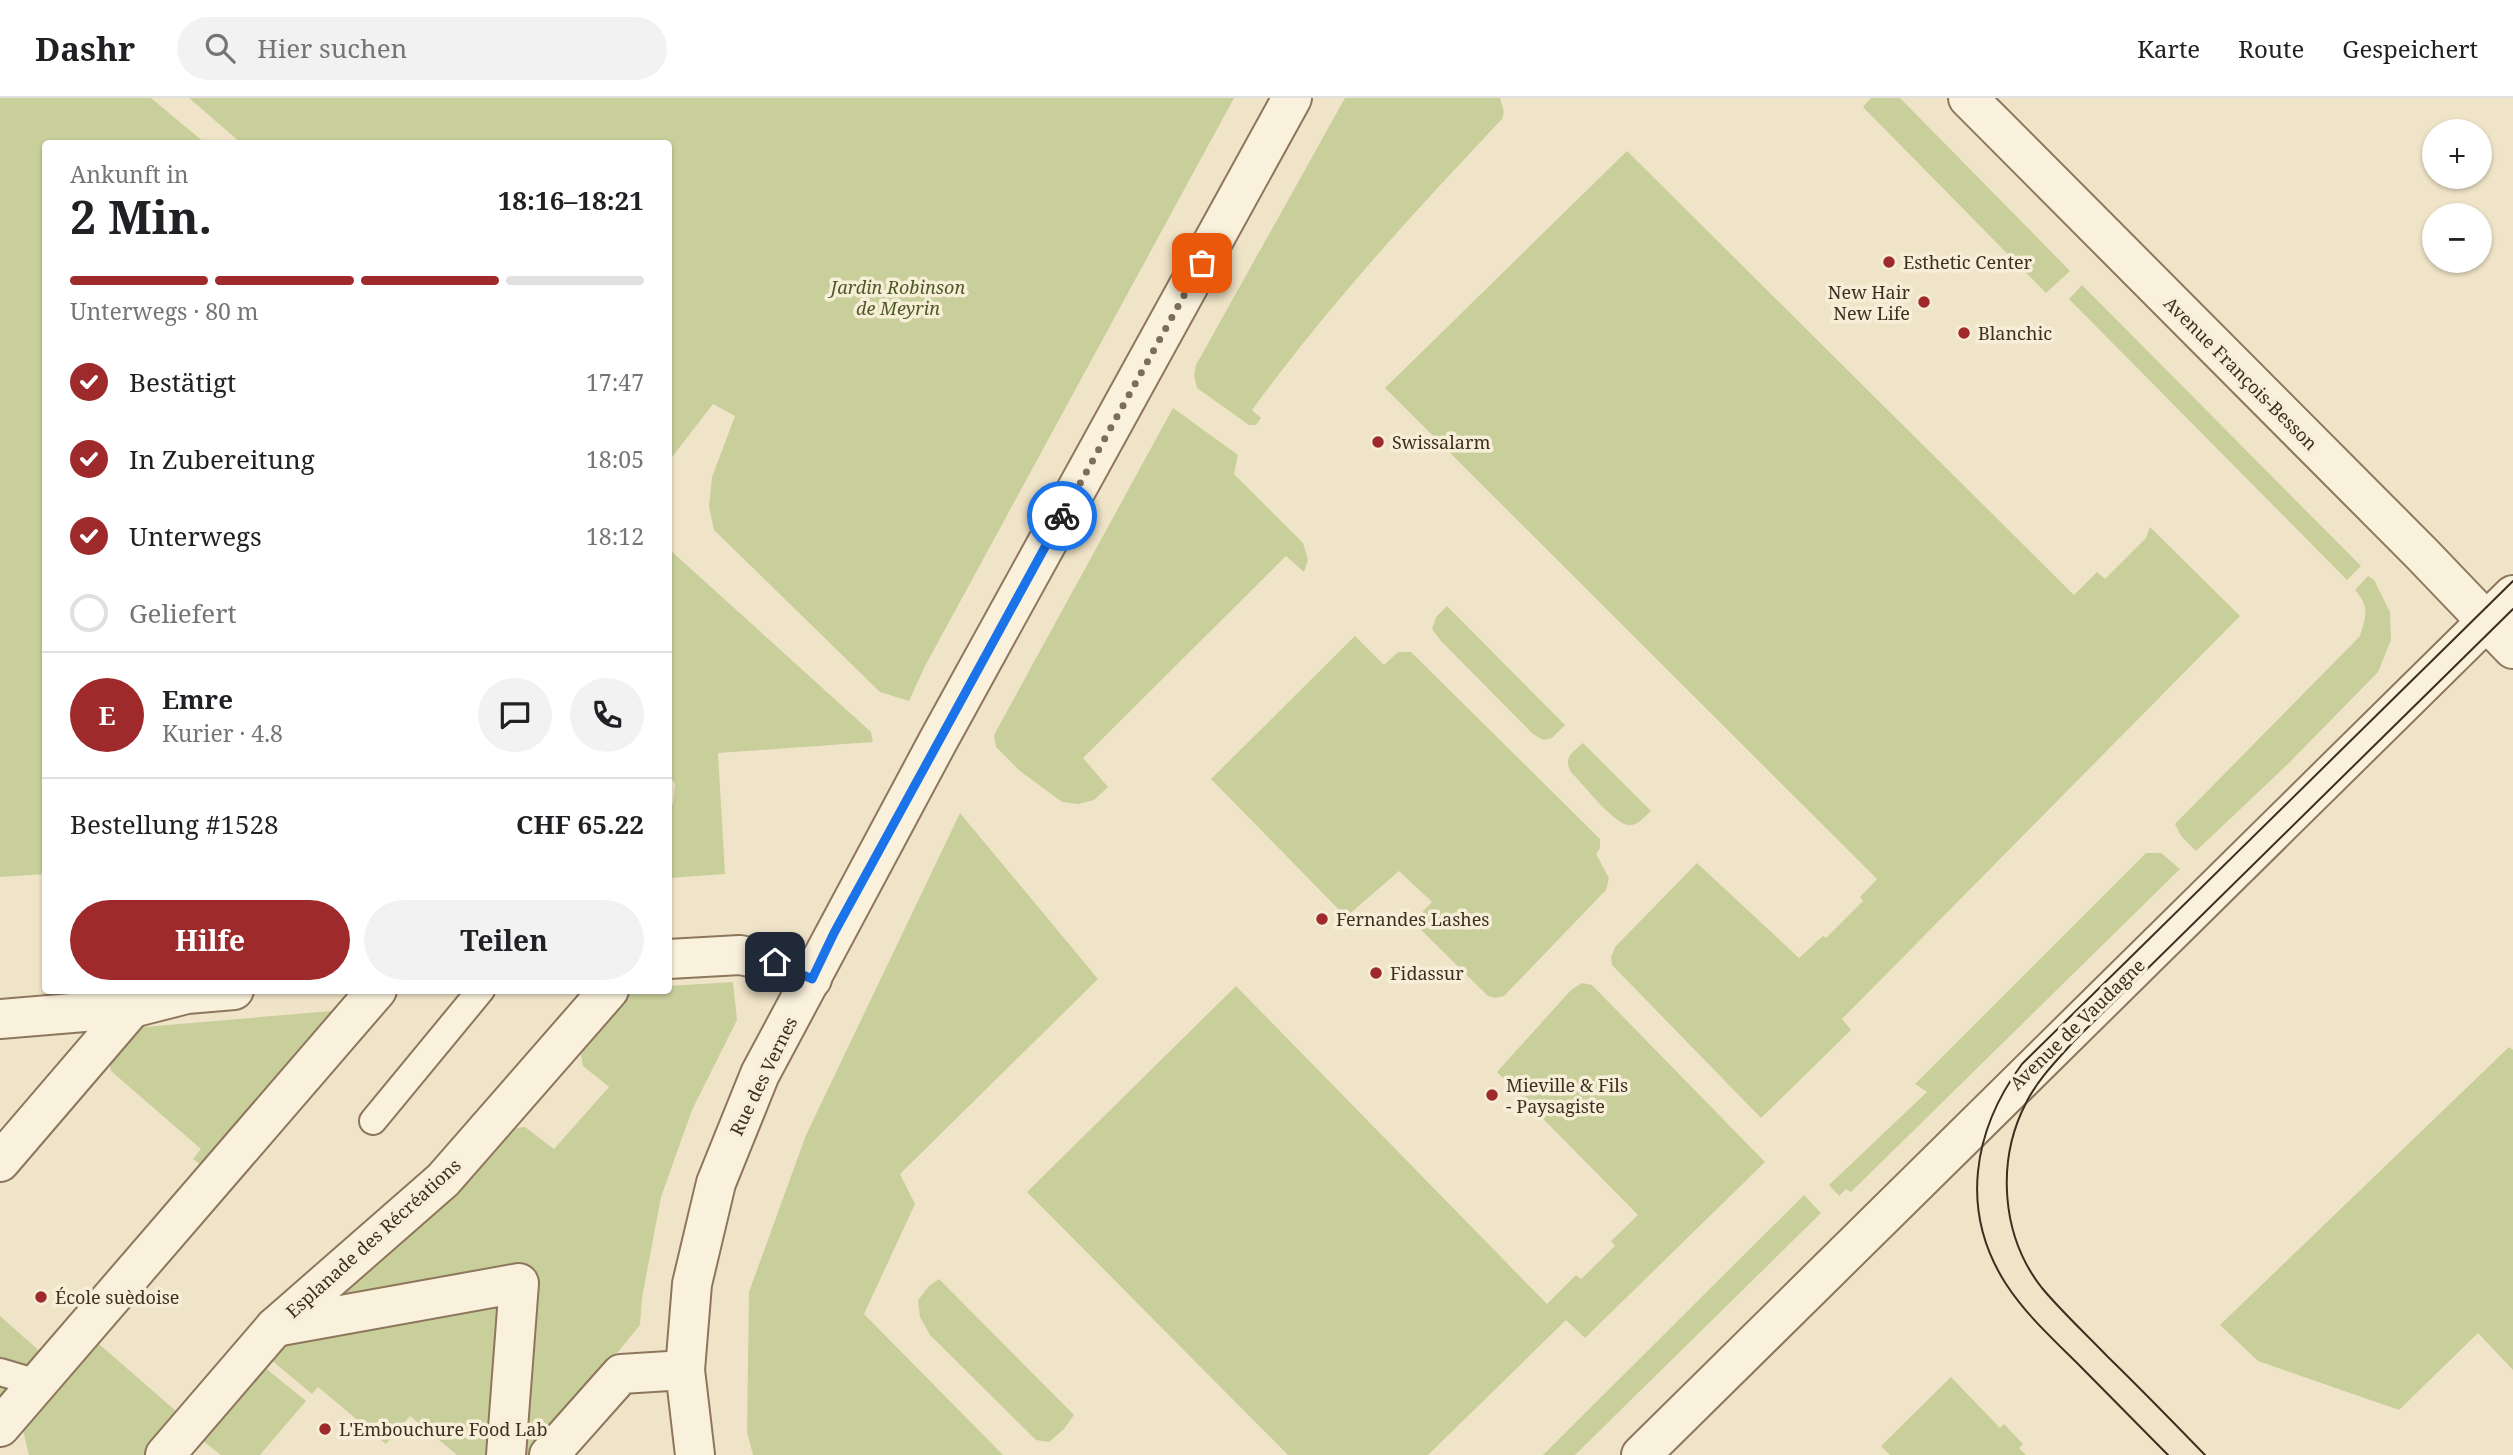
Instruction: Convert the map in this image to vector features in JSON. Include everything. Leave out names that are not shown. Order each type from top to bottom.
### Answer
[{"type":"street","name":"Avenue François-Besson","points":[[1968,98],[2422,554],[2513,649]]},
{"type":"street","name":"Rue des Vernes","points":[[695,1455],[685,1370],[692,1284],[716,1183],[760,1074],[925,765],[1290,99]]},
{"type":"street","name":"Avenue de Vaudagne","points":[[1642,1455],[2513,595]]},
{"type":"street","points":[[672,959],[740,955],[775,962],[812,979]]},
{"type":"street","points":[[0,1019],[132,1008],[187,994]]},
{"type":"street","points":[[0,1427],[374,994]]},
{"type":"street","name":"Esplanade des Récréations","points":[[165,1455],[275,1327],[443,1180],[606,994]]},
{"type":"street","points":[[0,1162],[132,1008]]},
{"type":"street","points":[[275,1327],[519,1283],[506,1455]]},
{"type":"street","points":[[549,1455],[621,1374],[685,1370]]},
{"type":"lane","points":[[373,1121],[478,994]]},
{"type":"lane","points":[[0,1371],[37,1383]]},
{"type":"green space","points":[[0,98],[151,98],[201,140],[42,140],[42,874],[0,877]]},
{"type":"green space","name":"Jardin Robinson de Meyrin","points":[[189,98],[1234,98],[924,668],[909,701],[880,692],[714,530],[709,507],[712,477],[735,416],[713,404],[672,457],[672,140],[238,140]]},
{"type":"green space","points":[[1345,98],[1500,98],[1504,112],[1502,119],[1341,297],[1252,410],[1261,418],[1256,425],[1249,425],[1197,388],[1194,375],[1196,365]]},
{"type":"green space","points":[[1871,98],[1900,98],[2070,271],[2046,293],[1863,107]]},
{"type":"green space","points":[[1627,151],[2074,595],[2097,572],[2105,579],[2146,538],[2150,527],[2240,616],[1842,1019],[1851,1030],[1761,1118],[1612,965],[1611,957],[1615,947],[1697,863],[1799,958],[1823,936],[1826,938],[1863,901],[1860,897],[1877,879],[1385,388]]},
{"type":"green space","points":[[2082,285],[2361,566],[2347,580],[2069,299]]},
{"type":"green space","points":[[1173,408],[1238,455],[1234,474],[1303,543],[1308,560],[1304,572],[1286,556],[1083,758],[1108,787],[1094,800],[1078,804],[1062,802],[1020,771],[996,747],[994,735]]},
{"type":"green space","points":[[672,552],[871,732],[873,742],[718,753],[725,874],[672,878],[672,805],[675,784],[672,779]]},
{"type":"green space","points":[[2368,576],[2374,580],[2390,612],[2391,640],[2378,672],[2288,764],[2196,851],[2181,836],[2175,824],[2360,636],[2365,607],[2355,590]]},
{"type":"green space","points":[[1447,606],[1565,725],[1552,738],[1543,740],[1533,734],[1440,640],[1432,629],[1436,617]]},
{"type":"green space","points":[[1355,636],[1384,665],[1398,652],[1411,652],[1600,839],[1600,848],[1596,854],[1609,878],[1606,890],[1504,996],[1488,996],[1413,922],[1432,902],[1399,871],[1346,917],[1211,779]]},
{"type":"green space","points":[[1583,743],[1651,811],[1638,823],[1628,825],[1614,817],[1571,772],[1568,759]]},
{"type":"green space","points":[[960,813],[1098,979],[900,1174],[915,1204],[864,1314],[1003,1455],[753,1455],[747,1432],[749,1292],[806,1135]]},
{"type":"green space","points":[[2146,853],[2161,853],[2180,869],[1851,1192],[1846,1189],[1839,1196],[1829,1185],[1927,1092],[1915,1084]]},
{"type":"green space","points":[[733,982],[737,1020],[692,1110],[661,1197],[642,1298],[640,1325],[533,1455],[457,1455],[410,1416],[386,1444],[318,1387],[312,1394],[269,1358],[502,1130],[525,1127],[554,1149],[609,1087],[583,1066],[578,1038],[617,994],[672,994],[672,986]]},
{"type":"green space","points":[[1582,983],[1592,985],[1765,1162],[1585,1338],[1566,1320],[1428,1455],[1288,1455],[1027,1192],[1236,986],[1547,1304],[1576,1275],[1581,1279],[1615,1246],[1611,1241],[1638,1215],[1497,1072],[1571,990]]},
{"type":"green space","points":[[343,1010],[205,1168],[193,1159],[201,1149],[111,1071],[108,1055],[132,1028]]},
{"type":"green space","points":[[2509,1047],[2513,1050],[2513,1370],[2478,1333],[2399,1410],[2258,1361],[2220,1325]]},
{"type":"green space","points":[[1804,1195],[1821,1213],[1575,1455],[1543,1455]]},
{"type":"green space","points":[[939,1279],[1074,1415],[1064,1429],[1049,1442],[1036,1440],[930,1335],[920,1317],[918,1300],[929,1286]]},
{"type":"green space","points":[[0,1316],[44,1355],[0,1406]]},
{"type":"green space","points":[[91,1337],[185,1419],[154,1455],[29,1455],[21,1422]]},
{"type":"green space","points":[[263,1366],[306,1401],[260,1455],[221,1455],[199,1438]]},
{"type":"green space","points":[[1951,1377],[2000,1428],[2004,1424],[2023,1444],[2019,1448],[2026,1455],[1890,1455],[1881,1446]]},
{"type":"tram line","points":[[2168,1455],[2032,1317],[2006,1284],[1991,1256],[1977,1200],[1978,1171],[1992,1116],[2005,1089],[2022,1064],[2513,581]]},
{"type":"tram line","points":[[2205,1455],[2058,1306],[2028,1268],[2011,1222],[2007,1198],[2007,1173],[2016,1125],[2036,1086],[2075,1040],[2513,609]]},
{"type":"way so far","points":[[1062,516],[1202,263]]},
{"type":"place","name":"Esthetic Center","points":[[1889,262]]},
{"type":"place","name":"New Hair New Life","points":[[1924,302]]},
{"type":"place","name":"Blanchic","points":[[1964,333]]},
{"type":"place","name":"Swissalarm","points":[[1378,442]]},
{"type":"place","name":"Fernandes Lashes","points":[[1322,919]]},
{"type":"place","name":"Fidassur","points":[[1376,973]]},
{"type":"place","name":"Mieville & Fils - Paysagiste","points":[[1492,1095]]},
{"type":"place","name":"École suèdoise","points":[[41,1297]]},
{"type":"place","name":"L'Embouchure Food Lab","points":[[325,1429]]},
{"type":"route","points":[[775,962],[812,979],[834,933],[1062,516]]}]
